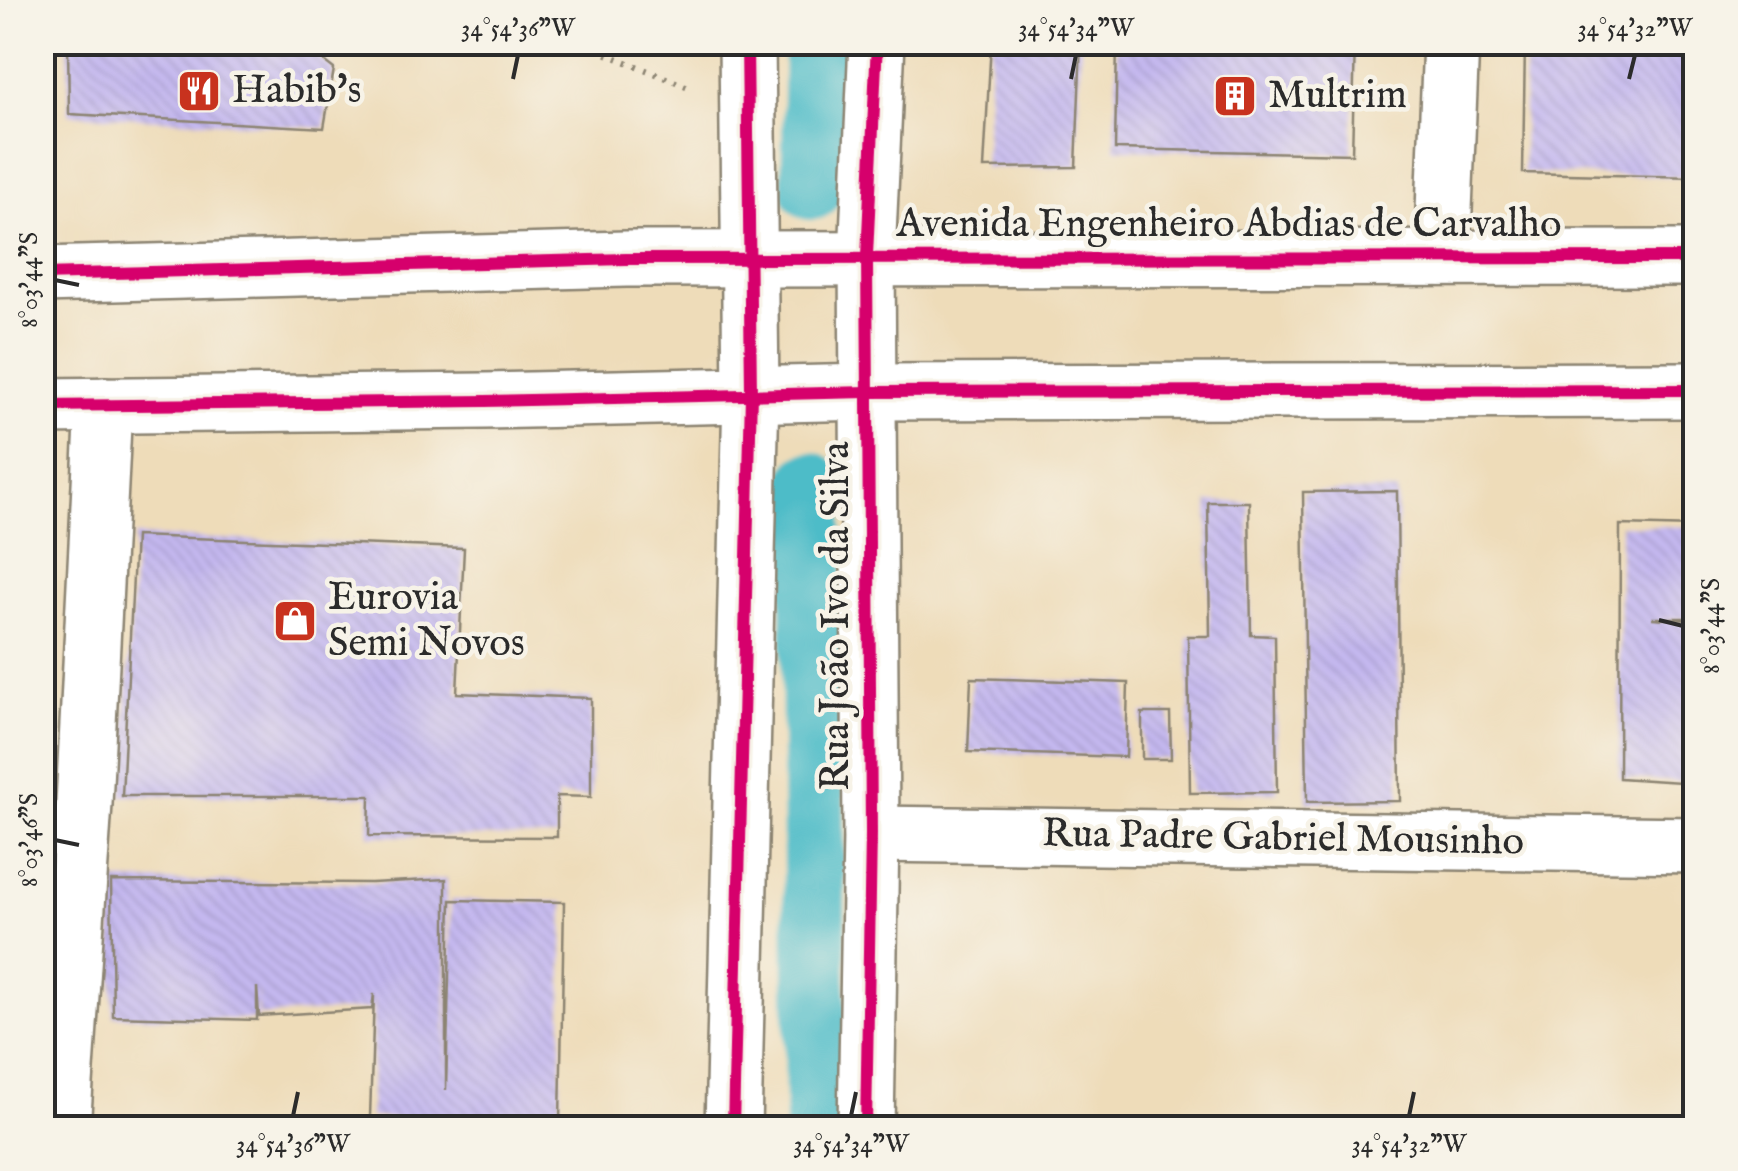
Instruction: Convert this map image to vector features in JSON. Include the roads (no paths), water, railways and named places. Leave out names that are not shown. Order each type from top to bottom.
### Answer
[{"type":"main road","points":[[733,1128],[751,393],[748,42]]},
{"type":"main road","name":"Rua João Ivo da Silva","points":[[866,1128],[871,834],[867,256],[877,42]]},
{"type":"main road","points":[[1442,258],[1451,42]]},
{"type":"main road","name":"Avenida Engenheiro Abdias de Carvalho","points":[[42,275],[867,256],[1696,258]]},
{"type":"main road","points":[[42,406],[485,401],[751,393],[1696,390]]},
{"type":"main road","points":[[62,1128],[63,805],[104,405]]},
{"type":"main road","name":"Rua Padre Gabriel Mousinho","points":[[871,834],[1696,845]]},
{"type":"waterway","points":[[812,189],[815,42]]},
{"type":"waterway","points":[[811,483],[816,1128]]},
{"type":"place","name":"Habib's","points":[[199,91]]},
{"type":"place","name":"Multrim","points":[[1235,96]]},
{"type":"place","name":"Eurovia Semi Novos","points":[[295,621]]}]
